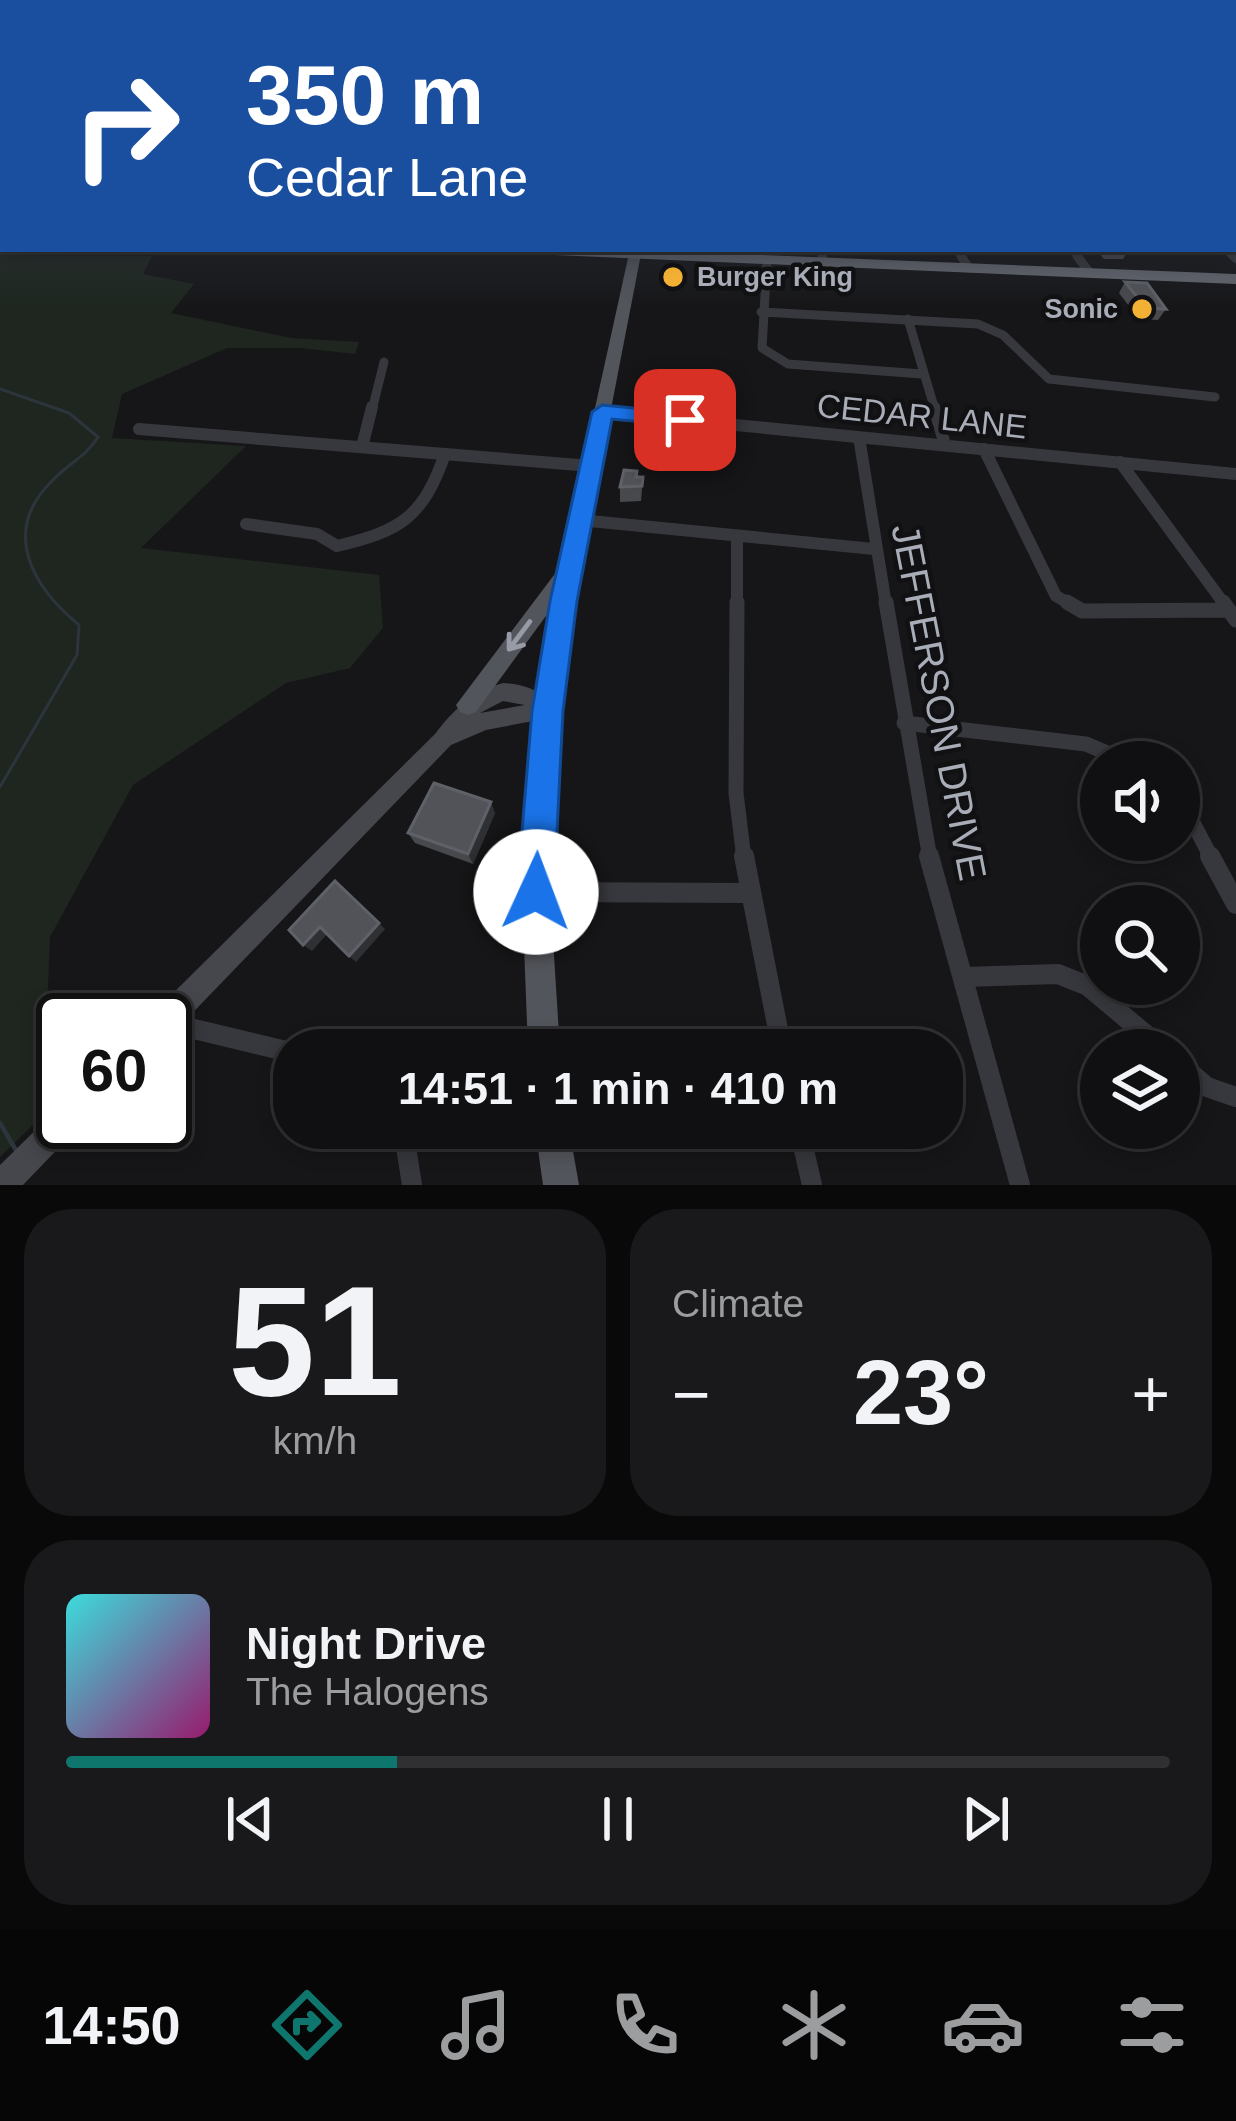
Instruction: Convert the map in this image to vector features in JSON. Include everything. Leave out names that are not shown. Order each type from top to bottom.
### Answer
[{"type":"highway","points":[[603,252],[767,260],[822,256],[969,268],[1236,279]]},
{"type":"highway","points":[[664,252],[685,258]]},
{"type":"main road","points":[[543,1029],[536,892],[547,711],[570,567],[635,253]]},
{"type":"main road","points":[[192,995],[442,742],[570,567]]},
{"type":"main road","points":[[468,705],[510,692],[532,695],[547,711]]},
{"type":"main road","points":[[442,742],[475,721],[547,711]]},
{"type":"main road","points":[[2,1185],[37,1149]]},
{"type":"main road","points":[[555,1149],[561,1185]]},
{"type":"street","points":[[959,252],[969,268]]},
{"type":"street","points":[[1074,252],[1090,273]]},
{"type":"street","points":[[767,260],[762,348],[788,364],[922,374]]},
{"type":"street","points":[[761,312],[993,328],[1011,338],[1035,373],[1063,383],[1215,398]]},
{"type":"street","points":[[908,320],[945,445]]},
{"type":"street","points":[[362,447],[384,362]]},
{"type":"street","name":"CEDAR LANE","points":[[602,412],[1236,474]]},
{"type":"street","points":[[139,429],[591,466]]},
{"type":"street","name":"JEFFERSON DRIVE","points":[[859,437],[925,842],[1020,1185]]},
{"type":"street","points":[[984,449],[1056,596],[1082,611],[1232,615]]},
{"type":"street","points":[[246,524],[317,534],[337,546],[376,537],[419,514],[445,454]]},
{"type":"street","points":[[1120,462],[1232,615]]},
{"type":"street","points":[[580,520],[874,549]]},
{"type":"street","points":[[737,536],[736,793],[748,893],[777,1029]]},
{"type":"street","points":[[904,723],[1080,743]]},
{"type":"street","points":[[1200,837],[1236,904]]},
{"type":"street","points":[[536,892],[748,893]]},
{"type":"street","points":[[965,977],[1058,974],[1088,986],[1139,1029]]},
{"type":"street","points":[[192,1028],[273,1047]]},
{"type":"street","points":[[1200,1081],[1236,1097]]},
{"type":"street","points":[[406,1149],[412,1185]]},
{"type":"street","points":[[804,1149],[812,1185]]},
{"type":"shaded area","points":[[0,255],[152,256],[143,274],[194,284],[171,313],[291,338],[359,342],[355,354],[227,348],[122,394],[112,438],[246,446],[141,548],[379,575],[383,628],[350,668],[286,683],[133,785],[50,937],[48,993],[36,993],[36,1122],[0,1157]]},
{"type":"building","points":[[1125,282],[1147,283],[1166,309],[1146,308]]},
{"type":"building","points":[[651,434],[688,437],[685,459],[647,456]]},
{"type":"building","points":[[624,470],[637,471],[636,477],[643,477],[642,486],[620,487]]},
{"type":"building","points":[[434,783],[491,802],[468,854],[408,833]]},
{"type":"building","points":[[335,881],[379,923],[349,956],[320,927],[303,945],[289,930]]},
{"type":"waterway","points":[[0,389],[69,413],[98,437],[51,482],[28,521],[29,559],[37,577],[79,625],[77,655],[0,787]]},
{"type":"waterway","points":[[0,1123],[17,1152]]},
{"type":"place","name":"Burger King","points":[[673,277]]},
{"type":"place","name":"Sonic","points":[[1142,309]]},
{"type":"route","points":[[536,892],[547,711],[563,601],[602,412],[685,420]]}]
